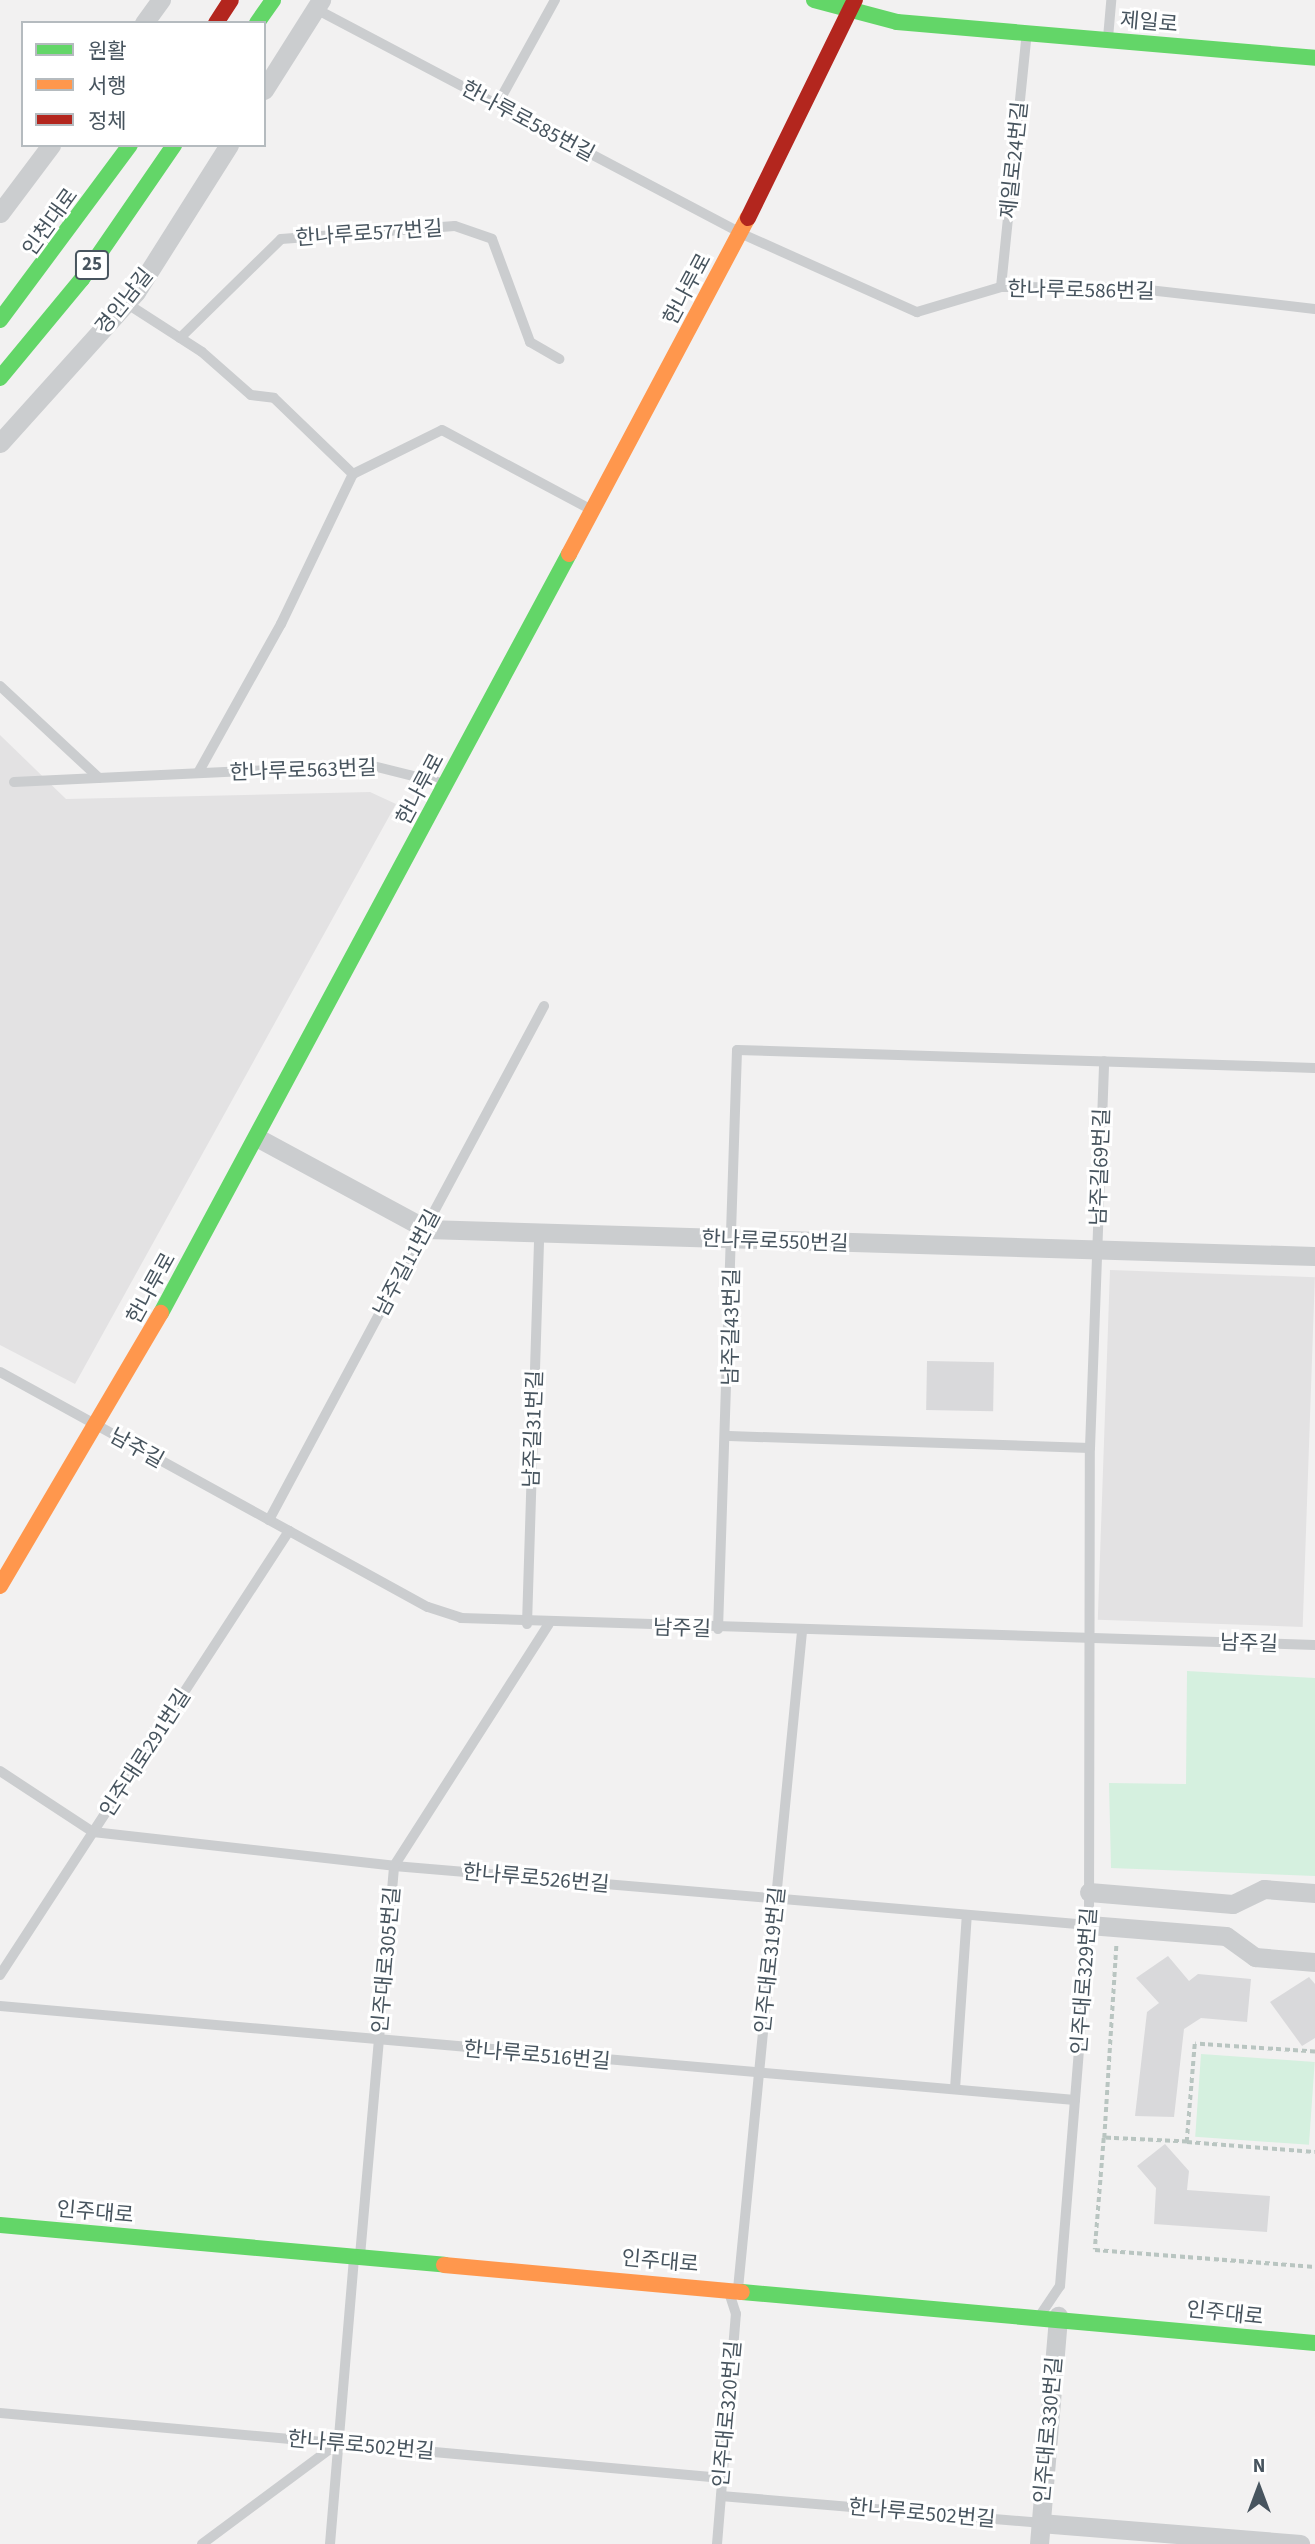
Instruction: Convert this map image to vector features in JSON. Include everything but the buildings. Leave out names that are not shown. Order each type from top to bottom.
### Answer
[{"type":"main road","points":[[217,21],[231,0]]},
{"type":"main road","points":[[258,21],[273,0]]},
{"type":"main road","name":"제일로","points":[[814,0],[855,5],[897,22],[1315,58]]},
{"type":"main road","name":"한나루로","points":[[0,1587],[98,1426],[258,1138],[740,233],[855,5]]},
{"type":"main road","name":"인천대로","points":[[0,320],[129,147]]},
{"type":"main road","name":"25","points":[[0,378],[82,279],[173,147]]},
{"type":"main road","name":"인주대로","points":[[0,2225],[1049,2316],[1315,2343]]},
{"type":"street","points":[[145,21],[161,0]]},
{"type":"street","points":[[266,87],[318,5]]},
{"type":"street","points":[[0,213],[50,147]]},
{"type":"street","name":"경인남길","points":[[0,443],[126,303],[228,147]]},
{"type":"street","name":"한나루로550번길","points":[[258,1138],[426,1229],[1315,1256]]},
{"type":"street","points":[[1089,1892],[1233,1904],[1265,1889],[1315,1893]]},
{"type":"street","points":[[1089,1925],[1226,1936],[1255,1957],[1315,1962]]},
{"type":"street","name":"인주대로330번길","points":[[1038,2544],[1049,2316]]},
{"type":"street","points":[[1040,2523],[1300,2544]]},
{"type":"lane","points":[[497,105],[555,0]]},
{"type":"lane","points":[[1108,39],[1111,0]]},
{"type":"lane","name":"한나루로585번길","points":[[318,5],[497,105],[740,233]]},
{"type":"lane","name":"제일로24번길","points":[[1001,287],[1027,32]]},
{"type":"lane","name":"한나루로577번길","points":[[180,338],[281,240],[456,226],[492,239],[530,342],[560,359]]},
{"type":"lane","name":"한나루로586번길","points":[[740,233],[917,312],[1001,287],[1131,288],[1315,309]]},
{"type":"lane","points":[[126,303],[180,338],[251,395],[274,398],[353,474],[442,430],[593,510]]},
{"type":"lane","name":"한나루로563번길","points":[[198,773],[288,609],[353,474]]},
{"type":"lane","points":[[0,686],[99,778]]},
{"type":"lane","name":"한나루로563번길","points":[[14,782],[369,765],[446,785]]},
{"type":"lane","name":"남주길11번길","points":[[269,1520],[544,1006]]},
{"type":"lane","name":"남주길43번길","points":[[718,1629],[729,1436],[737,1050],[1104,1061]]},
{"type":"lane","points":[[1104,1061],[1315,1068]]},
{"type":"lane","name":"남주길69번길","points":[[1087,1639],[1090,1448],[1104,1061]]},
{"type":"lane","name":"남주길31번길","points":[[527,1624],[539,1234]]},
{"type":"lane","name":"남주길","points":[[0,1373],[428,1607],[461,1618],[527,1624],[1315,1645]]},
{"type":"lane","points":[[729,1436],[1090,1448]]},
{"type":"lane","name":"인주대로291번길","points":[[0,1975],[289,1531]]},
{"type":"lane","name":"인주대로305번길","points":[[330,2544],[394,1866],[549,1624]]},
{"type":"lane","name":"인주대로319번길","points":[[731,2288],[759,2073],[802,1631]]},
{"type":"lane","name":"인주대로329번길","points":[[1049,2316],[1060,2286],[1089,1925],[1087,1639]]},
{"type":"lane","name":"한나루로526번길","points":[[0,1772],[93,1832],[394,1866],[1089,1925]]},
{"type":"lane","points":[[955,2090],[967,1915]]},
{"type":"lane","name":"한나루로516번길","points":[[0,2006],[1075,2100]]},
{"type":"lane","name":"인주대로320번길","points":[[717,2544],[736,2314],[731,2288]]},
{"type":"lane","name":"한나루로502번길","points":[[0,2413],[722,2478]]},
{"type":"lane","points":[[201,2544],[338,2443]]},
{"type":"lane","name":"한나루로502번길","points":[[721,2496],[1040,2523]]},
{"type":"path","points":[[1129,1939],[1116,1938],[1095,2250],[1315,2267]]},
{"type":"path","points":[[1187,2142],[1195,2044],[1315,2052]]},
{"type":"path","points":[[1104,2138],[1315,2151]]},
{"type":"shaded area","points":[[0,735],[66,799],[370,792],[396,804],[75,1384],[0,1345]]},
{"type":"shaded area","points":[[1110,1270],[1315,1277],[1303,1627],[1098,1620]]},
{"type":"green space","points":[[1187,1671],[1315,1678],[1315,1876],[1111,1868],[1109,1783],[1186,1784]]},
{"type":"green space","points":[[1201,2054],[1315,2062],[1309,2145],[1195,2137]]},
{"type":"traffic: fast","points":[[258,21],[273,0]]},
{"type":"traffic: fast","points":[[814,0],[897,22],[1315,58]]},
{"type":"traffic: fast","points":[[0,320],[129,147]]},
{"type":"traffic: fast","points":[[0,378],[82,279],[173,147]]},
{"type":"traffic: fast","points":[[161,1313],[569,554]]},
{"type":"traffic: fast","points":[[0,2225],[444,2265]]},
{"type":"traffic: fast","points":[[742,2292],[1315,2343]]},
{"type":"traffic: slow","points":[[569,554],[748,218]]},
{"type":"traffic: slow","points":[[0,1586],[161,1313]]},
{"type":"traffic: slow","points":[[444,2265],[742,2292]]},
{"type":"traffic: jam","points":[[217,21],[231,0]]},
{"type":"traffic: jam","points":[[748,218],[855,0]]}]
